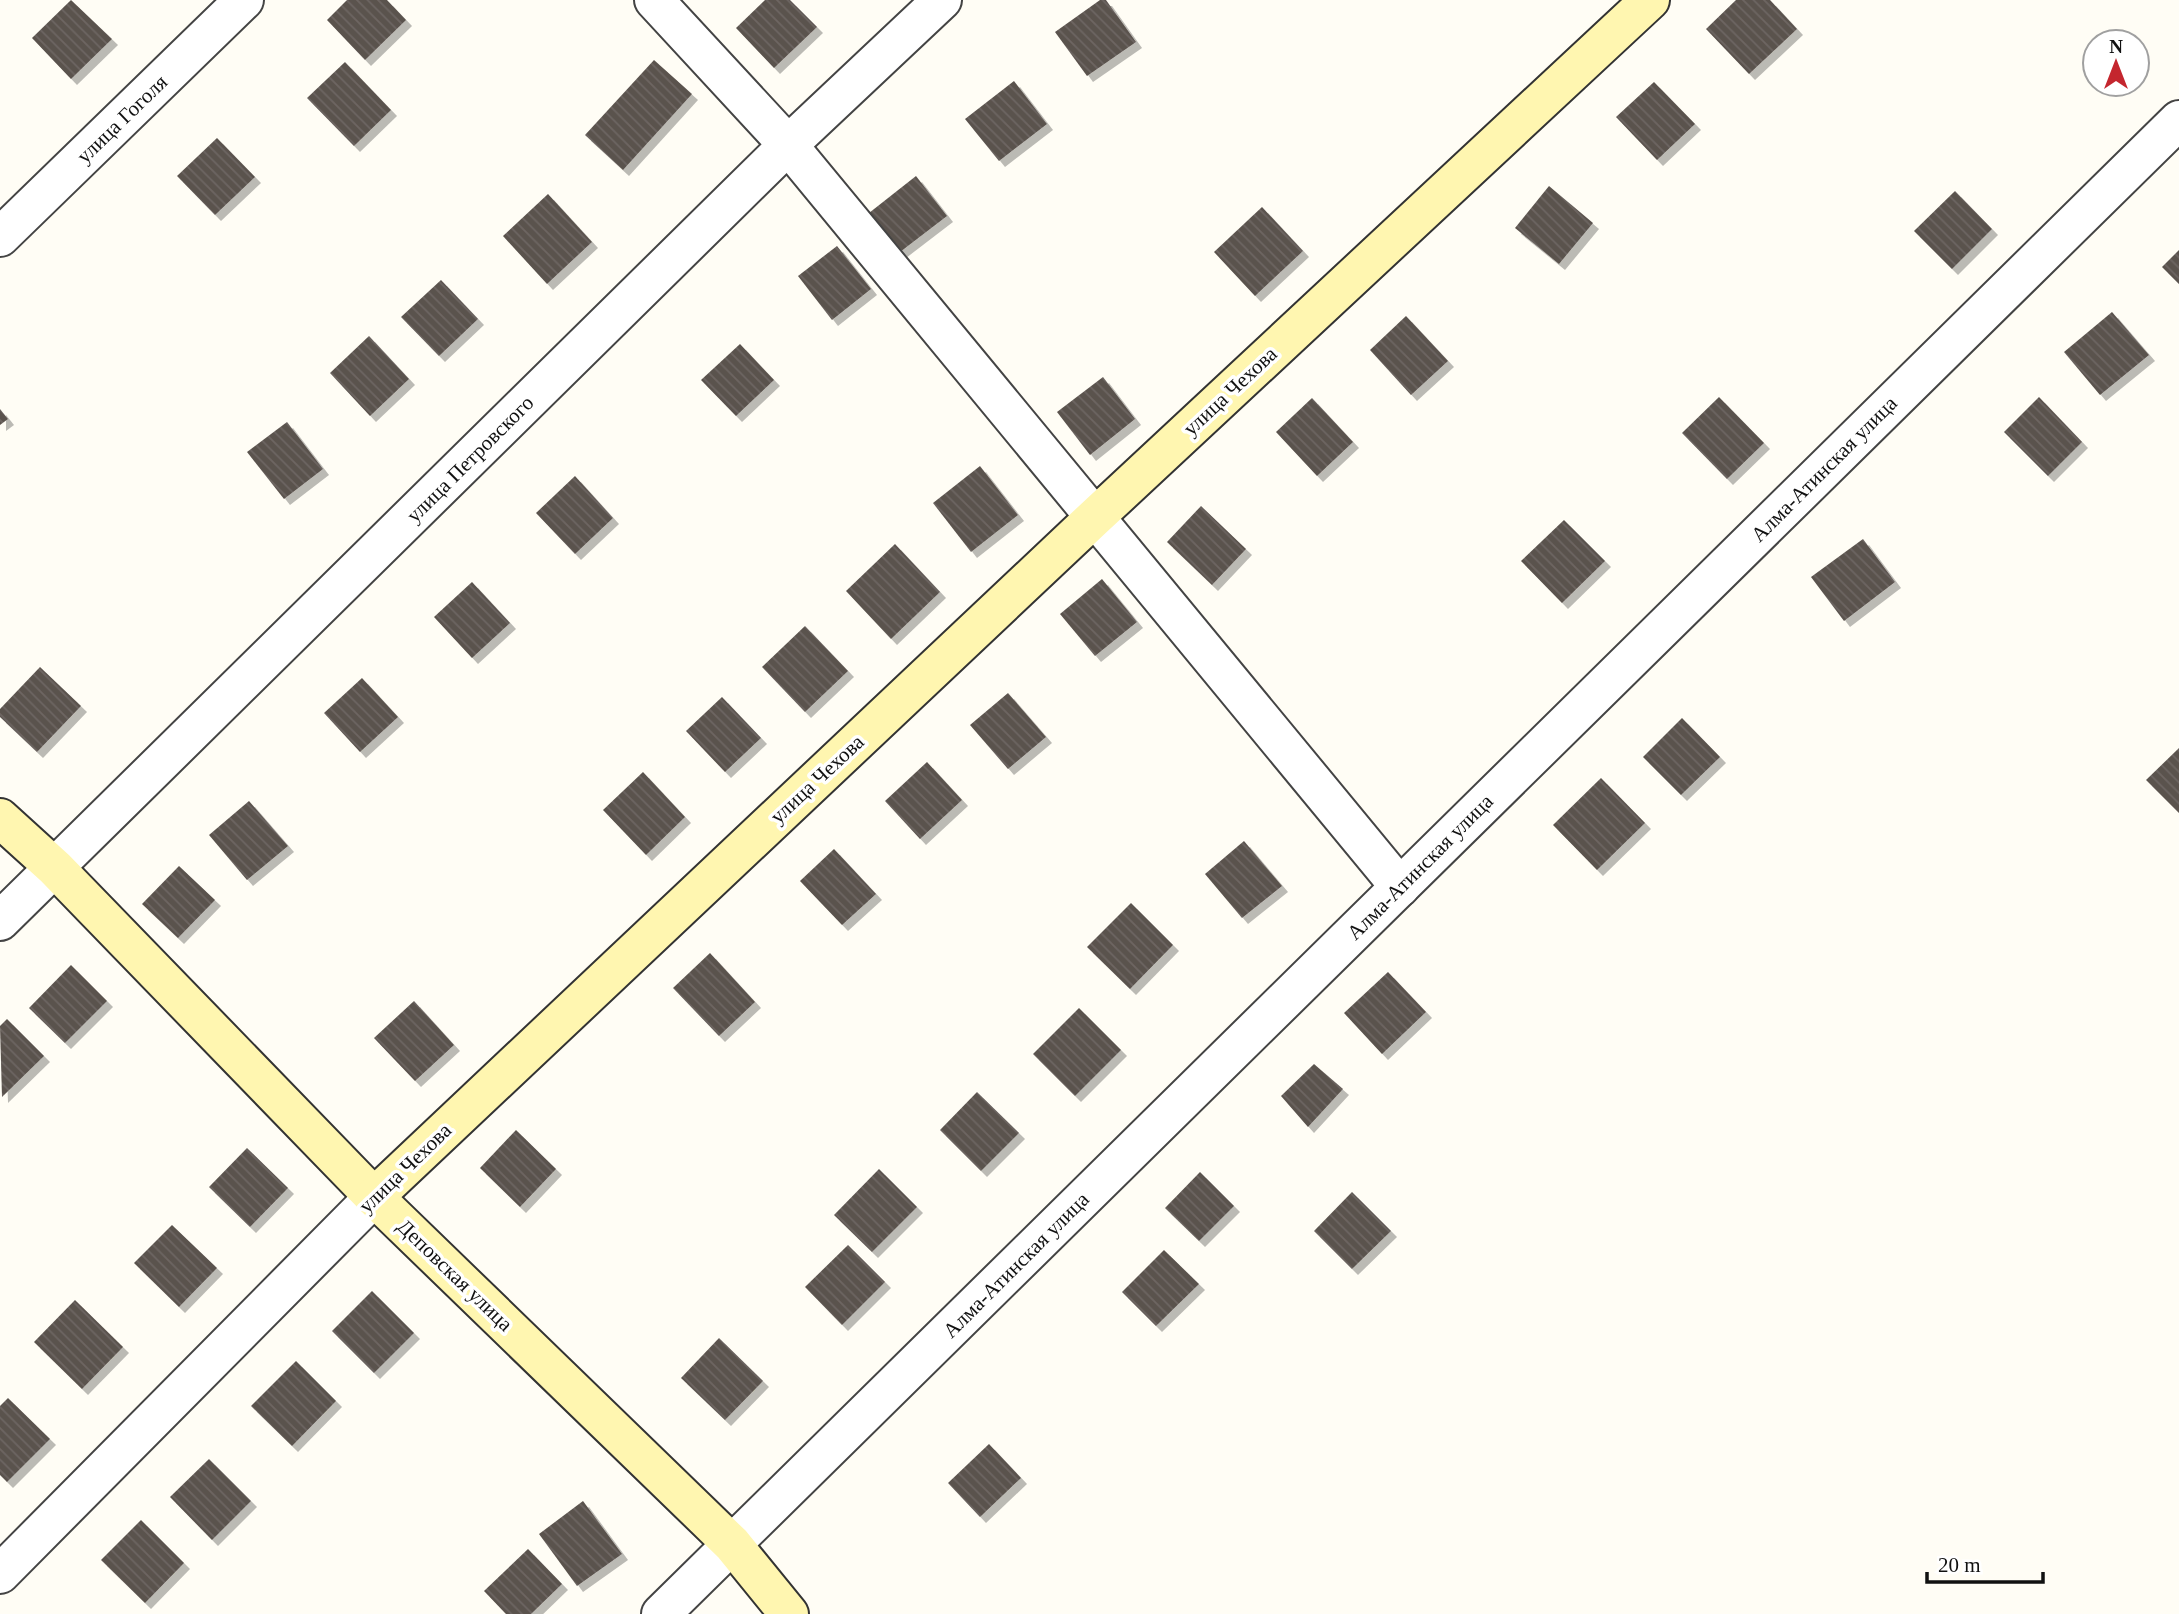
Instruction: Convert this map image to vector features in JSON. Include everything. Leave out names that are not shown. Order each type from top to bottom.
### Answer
[{"type":"street","name":"улица Гоголя","points":[[0,237],[244,0]]},
{"type":"street","points":[[654,0],[788,145],[1400,887]]},
{"type":"street","name":"улица Петровского","points":[[0,920],[788,145],[942,0]]},
{"type":"street","name":"улица Чехова","points":[[0,1574],[374,1197],[1095,517],[1650,0]]},
{"type":"street","name":"Алма-Атинская улица","points":[[661,1614],[2179,120]]},
{"type":"street","name":"Деповская улица","points":[[0,818],[55,868],[374,1197],[733,1544],[789,1614]]},
{"type":"building","points":[[71,0],[112,39],[71,79],[32,38]]},
{"type":"building","points":[[347,0],[387,0],[406,20],[365,60],[327,20]]},
{"type":"building","points":[[765,0],[790,0],[817,27],[774,68],[736,28]]},
{"type":"building","points":[[1100,0],[1106,0],[1136,42],[1087,76],[1055,32]]},
{"type":"building","points":[[1736,0],[1770,0],[1797,29],[1749,74],[1706,29]]},
{"type":"building","points":[[654,60],[692,94],[623,170],[585,135]]},
{"type":"building","points":[[345,62],[391,110],[354,146],[307,98]]},
{"type":"building","points":[[1014,81],[1047,124],[999,161],[965,119]]},
{"type":"building","points":[[1654,82],[1695,124],[1657,160],[1616,117]]},
{"type":"building","points":[[217,138],[255,177],[215,215],[177,176]]},
{"type":"building","points":[[916,176],[947,216],[900,252],[869,213]]},
{"type":"building","points":[[1549,186],[1593,223],[1559,264],[1515,228]]},
{"type":"building","points":[[1955,191],[1992,229],[1952,269],[1914,231]]},
{"type":"building","points":[[548,194],[592,242],[547,284],[503,236]]},
{"type":"building","points":[[1262,207],[1303,251],[1255,296],[1214,252]]},
{"type":"building","points":[[837,246],[871,289],[832,320],[798,276]]},
{"type":"building","points":[[2179,250],[2179,284],[2162,267]]},
{"type":"building","points":[[441,280],[478,319],[439,356],[401,317]]},
{"type":"building","points":[[2112,312],[2149,355],[2100,395],[2064,352]]},
{"type":"building","points":[[1406,316],[1448,361],[1411,395],[1370,350]]},
{"type":"building","points":[[369,336],[409,379],[370,416],[330,373]]},
{"type":"building","points":[[740,344],[774,380],[736,416],[701,380]]},
{"type":"building","points":[[1103,377],[1135,419],[1090,455],[1057,412]]},
{"type":"building","points":[[1719,397],[1764,443],[1727,479],[1682,433]]},
{"type":"building","points":[[2039,397],[2082,442],[2048,476],[2004,432]]},
{"type":"building","points":[[1312,398],[1353,442],[1317,476],[1276,432]]},
{"type":"building","points":[[0,409],[8,419],[0,425]]},
{"type":"building","points":[[287,422],[323,469],[284,499],[247,452]]},
{"type":"building","points":[[980,466],[1018,515],[971,552],[933,503]]},
{"type":"building","points":[[575,476],[613,518],[575,554],[536,513]]},
{"type":"building","points":[[1201,506],[1246,549],[1212,585],[1167,542]]},
{"type":"building","points":[[1564,520],[1605,561],[1562,603],[1521,561]]},
{"type":"building","points":[[1863,539],[1895,582],[1844,621],[1811,577]]},
{"type":"building","points":[[895,544],[940,592],[891,639],[846,591]]},
{"type":"building","points":[[1102,579],[1137,622],[1095,656],[1060,614]]},
{"type":"building","points":[[472,582],[510,623],[472,658],[434,617]]},
{"type":"building","points":[[805,626],[848,671],[805,712],[762,667]]},
{"type":"building","points":[[40,667],[81,706],[37,752],[0,717],[0,709]]},
{"type":"building","points":[[362,678],[398,717],[360,752],[324,713]]},
{"type":"building","points":[[1008,693],[1046,737],[1008,769],[970,725]]},
{"type":"building","points":[[722,697],[761,738],[725,772],[686,731]]},
{"type":"building","points":[[1682,718],[1720,757],[1681,795],[1643,757]]},
{"type":"building","points":[[2179,748],[2179,813],[2146,780]]},
{"type":"building","points":[[927,762],[962,800],[920,839],[885,801]]},
{"type":"building","points":[[643,772],[685,817],[646,855],[603,810]]},
{"type":"building","points":[[1601,778],[1645,823],[1597,870],[1553,825]]},
{"type":"building","points":[[249,801],[288,846],[247,880],[209,835]]},
{"type":"building","points":[[1244,841],[1282,886],[1242,918],[1205,874]]},
{"type":"building","points":[[834,849],[876,894],[842,925],[800,881]]},
{"type":"building","points":[[179,866],[215,900],[178,938],[142,904]]},
{"type":"building","points":[[1131,903],[1173,945],[1130,989],[1087,947]]},
{"type":"building","points":[[710,953],[755,1002],[719,1036],[673,988]]},
{"type":"building","points":[[71,965],[107,1001],[65,1043],[29,1008]]},
{"type":"building","points":[[1388,972],[1426,1012],[1382,1054],[1344,1013]]},
{"type":"building","points":[[414,1001],[454,1045],[415,1081],[374,1038]]},
{"type":"building","points":[[1079,1008],[1121,1050],[1075,1096],[1033,1054]]},
{"type":"building","points":[[7,1019],[44,1056],[2,1097],[0,1026]]},
{"type":"building","points":[[1314,1064],[1343,1089],[1308,1127],[1281,1096]]},
{"type":"building","points":[[977,1092],[1019,1133],[981,1171],[940,1130]]},
{"type":"building","points":[[516,1130],[556,1169],[520,1207],[480,1168]]},
{"type":"building","points":[[247,1148],[288,1188],[250,1227],[209,1187]]},
{"type":"building","points":[[879,1169],[917,1207],[872,1252],[834,1215]]},
{"type":"building","points":[[1200,1172],[1234,1206],[1199,1241],[1165,1208]]},
{"type":"building","points":[[1352,1192],[1391,1231],[1352,1269],[1314,1231]]},
{"type":"building","points":[[172,1225],[217,1268],[179,1307],[134,1263]]},
{"type":"building","points":[[848,1245],[885,1282],[842,1325],[805,1287]]},
{"type":"building","points":[[1164,1250],[1199,1284],[1156,1326],[1122,1292]]},
{"type":"building","points":[[372,1291],[414,1333],[374,1373],[332,1331]]},
{"type":"building","points":[[75,1300],[123,1347],[82,1389],[34,1342]]},
{"type":"building","points":[[719,1338],[763,1381],[725,1420],[681,1378]]},
{"type":"building","points":[[296,1361],[336,1401],[292,1446],[251,1406]]},
{"type":"building","points":[[8,1398],[50,1439],[7,1482],[0,1475],[0,1406]]},
{"type":"building","points":[[989,1444],[1021,1478],[980,1517],[948,1483]]},
{"type":"building","points":[[209,1459],[251,1501],[212,1540],[170,1497]]},
{"type":"building","points":[[583,1501],[622,1554],[577,1586],[539,1534]]},
{"type":"building","points":[[141,1520],[184,1563],[145,1603],[101,1560]]},
{"type":"building","points":[[528,1549],[562,1584],[531,1614],[506,1614],[484,1591]]}]
